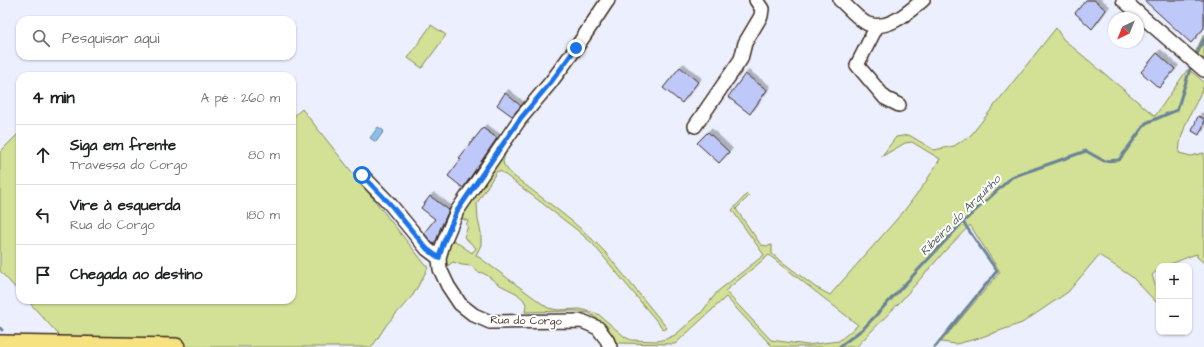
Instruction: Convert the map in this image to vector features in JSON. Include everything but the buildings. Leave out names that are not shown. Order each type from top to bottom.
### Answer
[{"type":"main road","points":[[0,344],[176,347]]},
{"type":"street","points":[[362,175],[390,204],[427,249],[439,258],[443,244],[457,211],[520,119],[551,82],[608,0]]},
{"type":"street","points":[[695,126],[741,59],[744,43],[762,16],[762,9],[756,0]]},
{"type":"street","points":[[840,0],[867,24],[877,26],[892,23],[902,17],[922,0]]},
{"type":"street","points":[[1123,0],[1204,70]]},
{"type":"street","points":[[877,26],[857,65],[885,98],[898,105]]},
{"type":"street","name":"Rua do Corgo","points":[[439,258],[440,268],[448,286],[460,304],[474,315],[490,322],[582,321],[598,328],[610,347]]},
{"type":"green space","points":[[431,25],[446,35],[422,68],[408,58]]},
{"type":"green space","points":[[1056,28],[1063,39],[1155,116],[1187,70],[1192,72],[1204,82],[1204,85],[1182,135],[1179,153],[1191,156],[1204,153],[1204,263],[1197,257],[1197,254],[1173,263],[1156,263],[1156,272],[1152,275],[1156,288],[1156,302],[1132,277],[1099,255],[1068,292],[1022,323],[976,339],[956,344],[941,342],[1000,272],[970,225],[900,302],[856,347],[773,347],[726,297],[675,344],[616,343],[607,326],[589,313],[575,311],[525,312],[526,304],[516,293],[498,284],[483,273],[478,272],[471,266],[453,262],[446,267],[445,250],[450,239],[472,253],[476,248],[464,237],[468,226],[466,225],[468,221],[460,218],[469,201],[525,118],[529,123],[516,134],[510,144],[503,161],[504,165],[511,174],[595,241],[667,328],[664,330],[593,244],[500,171],[497,171],[477,203],[481,245],[476,255],[548,308],[558,310],[580,309],[598,314],[625,337],[631,340],[657,341],[675,335],[701,313],[718,291],[764,255],[732,210],[747,194],[749,196],[736,209],[761,245],[772,245],[772,254],[815,287],[830,295],[904,211],[925,183],[940,159],[912,142],[905,143],[881,157],[896,137],[909,135],[934,150],[954,146],[971,135]],"holes":[[[769,255],[858,325],[839,341],[807,345],[771,340],[725,291]]]},
{"type":"green space","points":[[1204,34],[1204,60],[1195,53]]},
{"type":"green space","points":[[302,109],[428,268],[413,295],[387,324],[372,347],[70,347],[31,304],[296,304],[296,114]]},
{"type":"green space","points":[[16,136],[16,289],[0,271],[0,152]]},
{"type":"water","points":[[378,127],[384,131],[376,142],[370,138]]},
{"type":"waterway","name":"Ribeira do Arquinho","points":[[1197,54],[1204,39]]},
{"type":"waterway","name":"Ribeira do Arquinho","points":[[839,347],[864,328],[963,222],[1012,177],[1086,151],[1104,161],[1119,160],[1146,123],[1177,110],[1190,69]]},
{"type":"waterway","points":[[935,347],[997,271],[963,222]]},
{"type":"route","points":[[362,175],[390,204],[427,249],[439,258],[443,244],[457,211],[520,119],[551,82],[576,48]]}]
